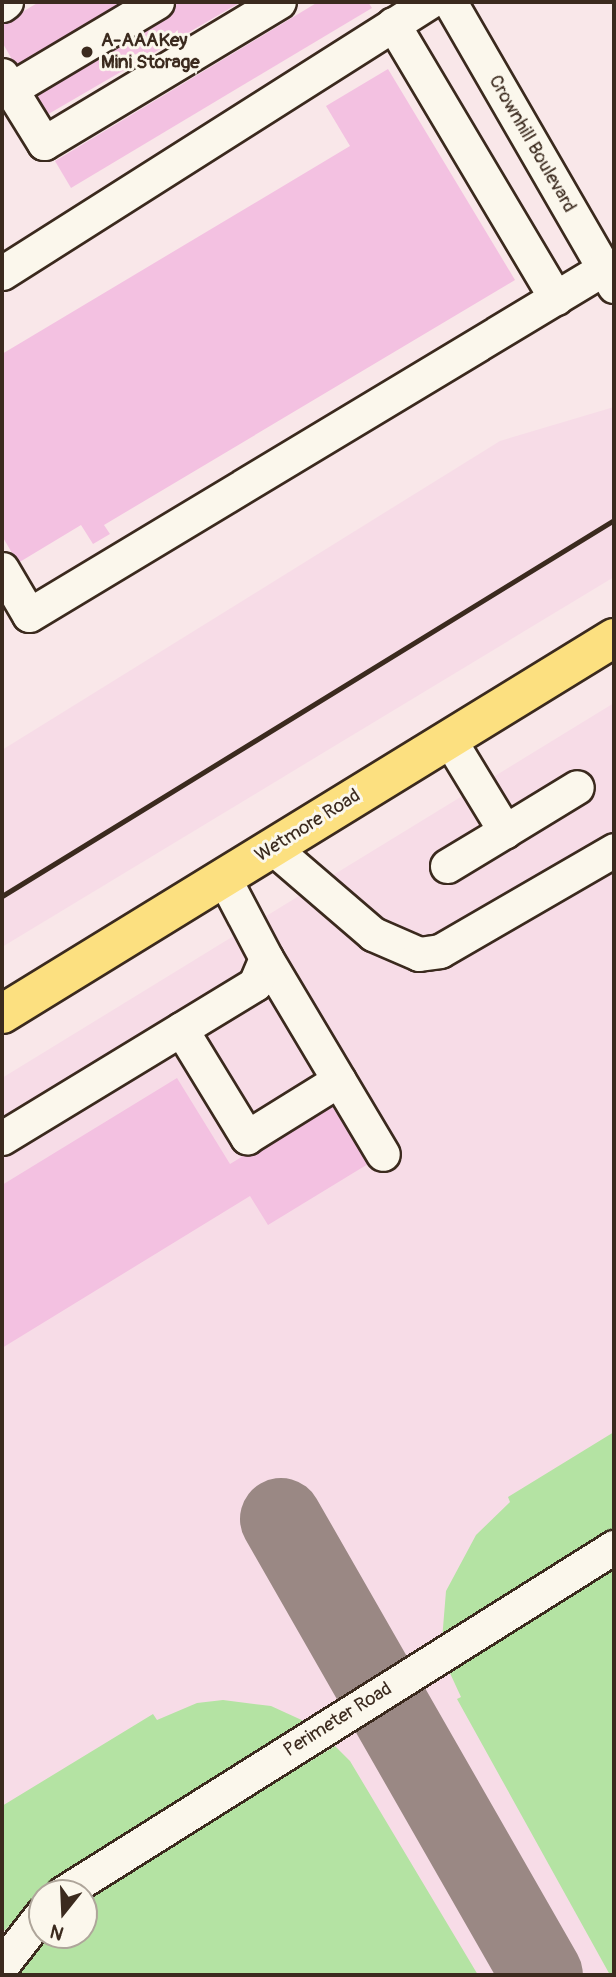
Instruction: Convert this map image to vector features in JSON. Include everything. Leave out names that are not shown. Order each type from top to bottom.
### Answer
[{"type":"main road","name":"Wetmore Road","points":[[2,1014],[614,638]]},
{"type":"street","points":[[2,5],[6,2]]},
{"type":"street","points":[[157,2],[6,82],[44,143],[279,2]]},
{"type":"street","points":[[2,273],[429,2]]},
{"type":"street","name":"Crownhill Boulevard","points":[[450,2],[609,277]]},
{"type":"street","points":[[393,24],[556,298]]},
{"type":"street","points":[[2,569],[29,615],[556,298],[609,277]]},
{"type":"street","points":[[449,740],[505,831]]},
{"type":"street","points":[[447,866],[577,787]]},
{"type":"street","points":[[273,848],[373,934],[419,954],[440,951],[614,850]]},
{"type":"street","points":[[224,878],[266,958],[383,1154]]},
{"type":"street","points":[[2,1138],[255,984],[266,958]]},
{"type":"street","points":[[181,1029],[247,1137],[339,1080]]},
{"type":"street","name":"Perimeter Road","points":[[85,1879],[614,1547]]},
{"type":"street","points":[[2,1965],[28,1932]]},
{"type":"shaded area","points":[[614,407],[614,577],[2,947],[2,750],[500,441]]},
{"type":"shaded area","points":[[614,703],[614,1975],[2,1975],[2,1078]]},
{"type":"green space","points":[[614,1432],[614,1528],[442,1640],[446,1591],[476,1535],[510,1502],[508,1497]]},
{"type":"green space","points":[[614,1567],[614,1975],[610,1975],[457,1699],[461,1697],[449,1671]]},
{"type":"green space","points":[[223,1700],[271,1706],[306,1722],[68,1869],[58,1879],[28,1879],[28,1908],[2,1933],[2,1806],[153,1714],[157,1720],[197,1703]]},
{"type":"green space","points":[[335,1746],[350,1761],[478,1975],[15,1975],[34,1949],[98,1949],[98,1891]]},
{"type":"building","points":[[39,2],[129,2],[17,68],[2,42],[2,24]]},
{"type":"building","points":[[179,2],[241,2],[45,116],[29,89]]},
{"type":"building","points":[[318,2],[368,2],[372,8],[71,188],[55,161]]},
{"type":"building","points":[[388,69],[515,280],[104,525],[110,534],[93,544],[81,525],[18,563],[2,536],[2,354],[350,146],[326,106]]},
{"type":"building","points":[[177,1078],[230,1164],[330,1103],[368,1164],[268,1225],[250,1196],[2,1348],[2,1185]]},
{"type":"taxiway","points":[[281,1519],[542,1975]]},
{"type":"railway","points":[[2,896],[614,520]]},
{"type":"place","name":"A-AAAKey Mini Storage","points":[[87,52]]}]
